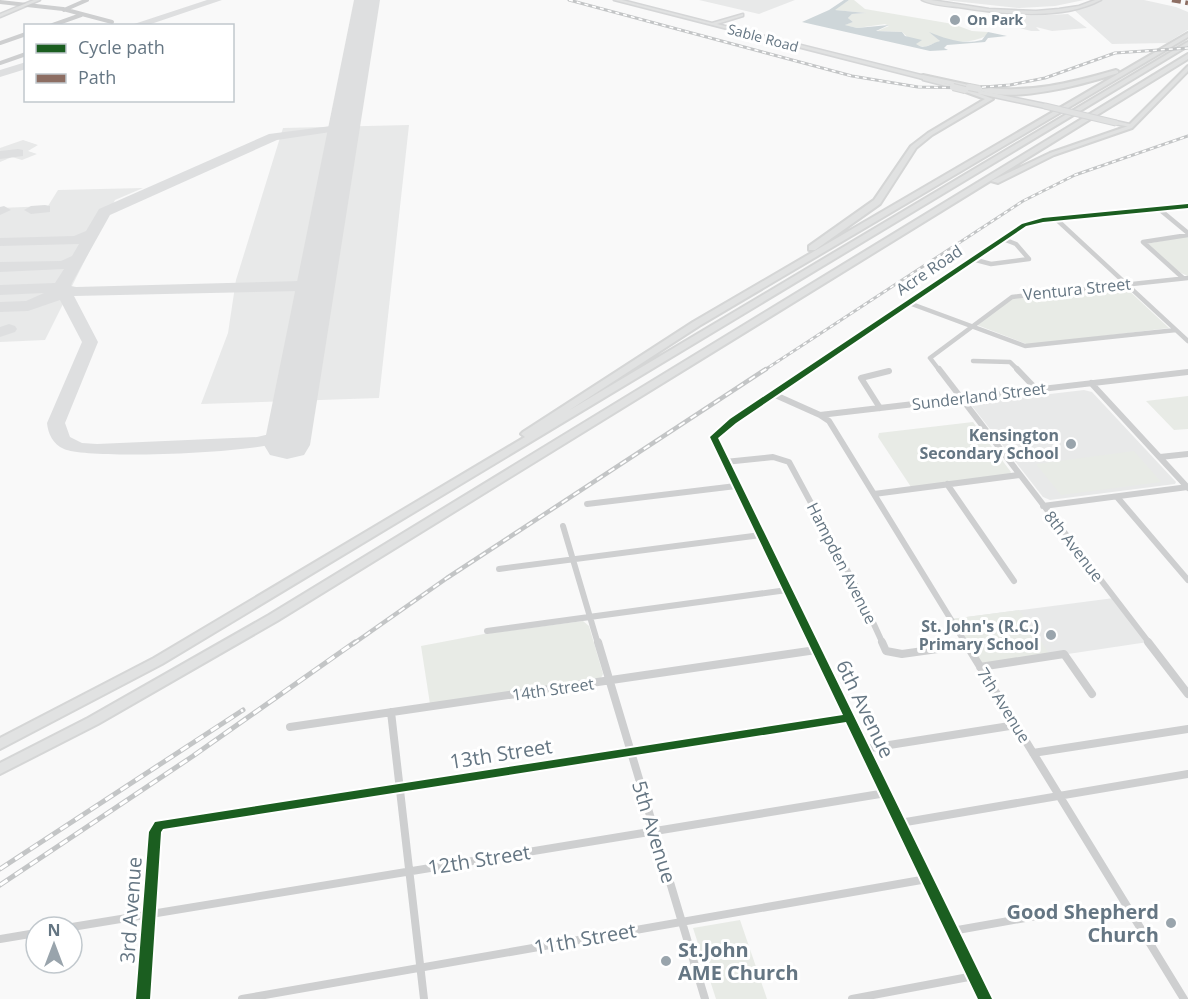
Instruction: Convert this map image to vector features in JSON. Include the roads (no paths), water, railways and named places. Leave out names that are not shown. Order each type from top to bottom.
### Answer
[{"type":"highway","points":[[417,508],[637,361],[753,290],[1188,35]]},
{"type":"highway","points":[[0,744],[158,661],[417,508],[1188,44]]},
{"type":"highway","points":[[964,88],[1006,92],[1041,88],[1104,76],[1155,54]]},
{"type":"highway","points":[[0,769],[103,715],[273,618],[1188,56]]},
{"type":"highway","points":[[856,259],[980,189],[1034,162],[1130,126],[1188,68]]},
{"type":"highway","points":[[923,77],[964,88],[990,99],[978,109]]},
{"type":"highway","points":[[753,290],[877,202],[913,147],[930,134],[978,109],[1041,88]]},
{"type":"main road","points":[[0,14],[27,2],[38,0]]},
{"type":"main road","name":"Sable Road","points":[[616,0],[964,88],[1130,126]]},
{"type":"main road","points":[[924,0],[1021,8],[1068,5],[1087,0]]},
{"type":"main road","points":[[940,1],[1035,11],[1070,8],[1100,0]]},
{"type":"main road","points":[[656,10],[713,23],[744,16],[729,26],[771,40]]},
{"type":"main road","name":"Sable Road","points":[[911,75],[923,77]]},
{"type":"street","points":[[63,10],[87,0]]},
{"type":"street","points":[[0,2],[27,2],[112,22],[109,24]]},
{"type":"street","points":[[55,24],[82,14]]},
{"type":"street","points":[[0,43],[24,35]]},
{"type":"street","points":[[0,63],[24,55]]},
{"type":"street","name":"Acre Road","points":[[715,435],[1026,224],[1188,206]]},
{"type":"street","points":[[1159,209],[1188,234]]},
{"type":"street","points":[[1056,219],[1188,341]]},
{"type":"street","points":[[1186,278],[1143,242],[1149,239],[1188,234]]},
{"type":"street","name":"Acre Road","points":[[972,260],[991,264],[1029,259],[1016,244],[1003,239]]},
{"type":"street","name":"Ventura Street","points":[[959,399],[930,358],[1012,297],[1186,278]]},
{"type":"street","points":[[909,303],[1029,347],[1176,330]]},
{"type":"street","points":[[974,360],[1010,362],[1037,390]]},
{"type":"street","points":[[880,408],[861,378],[889,371]]},
{"type":"street","name":"Sunderland Street","points":[[820,415],[1188,372]]},
{"type":"street","points":[[1091,383],[1188,488]]},
{"type":"street","points":[[773,394],[820,415]]},
{"type":"street","name":"8th Avenue","points":[[959,399],[1188,694]]},
{"type":"street","name":"7th Avenue","points":[[820,415],[829,421],[1184,999]]},
{"type":"street","name":"6th Avenue","points":[[715,435],[714,440],[736,486],[985,999]]},
{"type":"street","points":[[1160,458],[1188,454]]},
{"type":"street","name":"Hampden Avenue","points":[[725,462],[773,457],[789,462],[860,594],[886,651],[902,654],[966,645]]},
{"type":"street","points":[[874,494],[1019,475]]},
{"type":"street","points":[[946,484],[1014,581]]},
{"type":"street","points":[[587,504],[736,486]]},
{"type":"street","points":[[1043,506],[1188,488]]},
{"type":"street","points":[[1117,496],[1188,580]]},
{"type":"street","name":"5th Avenue","points":[[563,526],[705,999]]},
{"type":"street","points":[[499,569],[761,536]]},
{"type":"street","points":[[487,631],[787,590]]},
{"type":"street","name":"14th Street","points":[[290,727],[816,650]]},
{"type":"street","points":[[980,667],[1064,654],[1092,694]]},
{"type":"street","points":[[391,712],[424,999]]},
{"type":"street","name":"13th Street","points":[[159,825],[849,718]]},
{"type":"street","points":[[864,749],[1016,725]]},
{"type":"street","points":[[1033,753],[1188,729]]},
{"type":"street","points":[[900,823],[1188,774]]},
{"type":"street","name":"12th Street","points":[[84,925],[886,793]]},
{"type":"street","name":"3rd Avenue","points":[[143,999],[155,832],[159,825]]},
{"type":"street","name":"11th Street","points":[[242,999],[927,879]]},
{"type":"street","points":[[952,931],[1042,915]]},
{"type":"street","points":[[0,939],[24,935]]},
{"type":"street","points":[[852,999],[974,976]]},
{"type":"railway","points":[[569,0],[852,76],[918,87],[971,88],[1010,85],[1045,78],[1115,53],[1188,48]]},
{"type":"railway","points":[[763,371],[1023,201],[1075,175],[1188,136]]},
{"type":"railway","points":[[353,644],[447,578],[766,369]]},
{"type":"railway","points":[[0,885],[193,756],[355,642]]},
{"type":"railway","points":[[0,869],[243,710]]},
{"type":"place","name":"On Park","points":[[955,20]]},
{"type":"place","name":"Kensington Secondary School","points":[[1071,444]]},
{"type":"place","name":"St. John's (R.C.) Primary School","points":[[1051,635]]},
{"type":"place","name":"Good Shepherd Church","points":[[1171,923]]},
{"type":"place","name":"St.John AME Church","points":[[666,961]]}]
